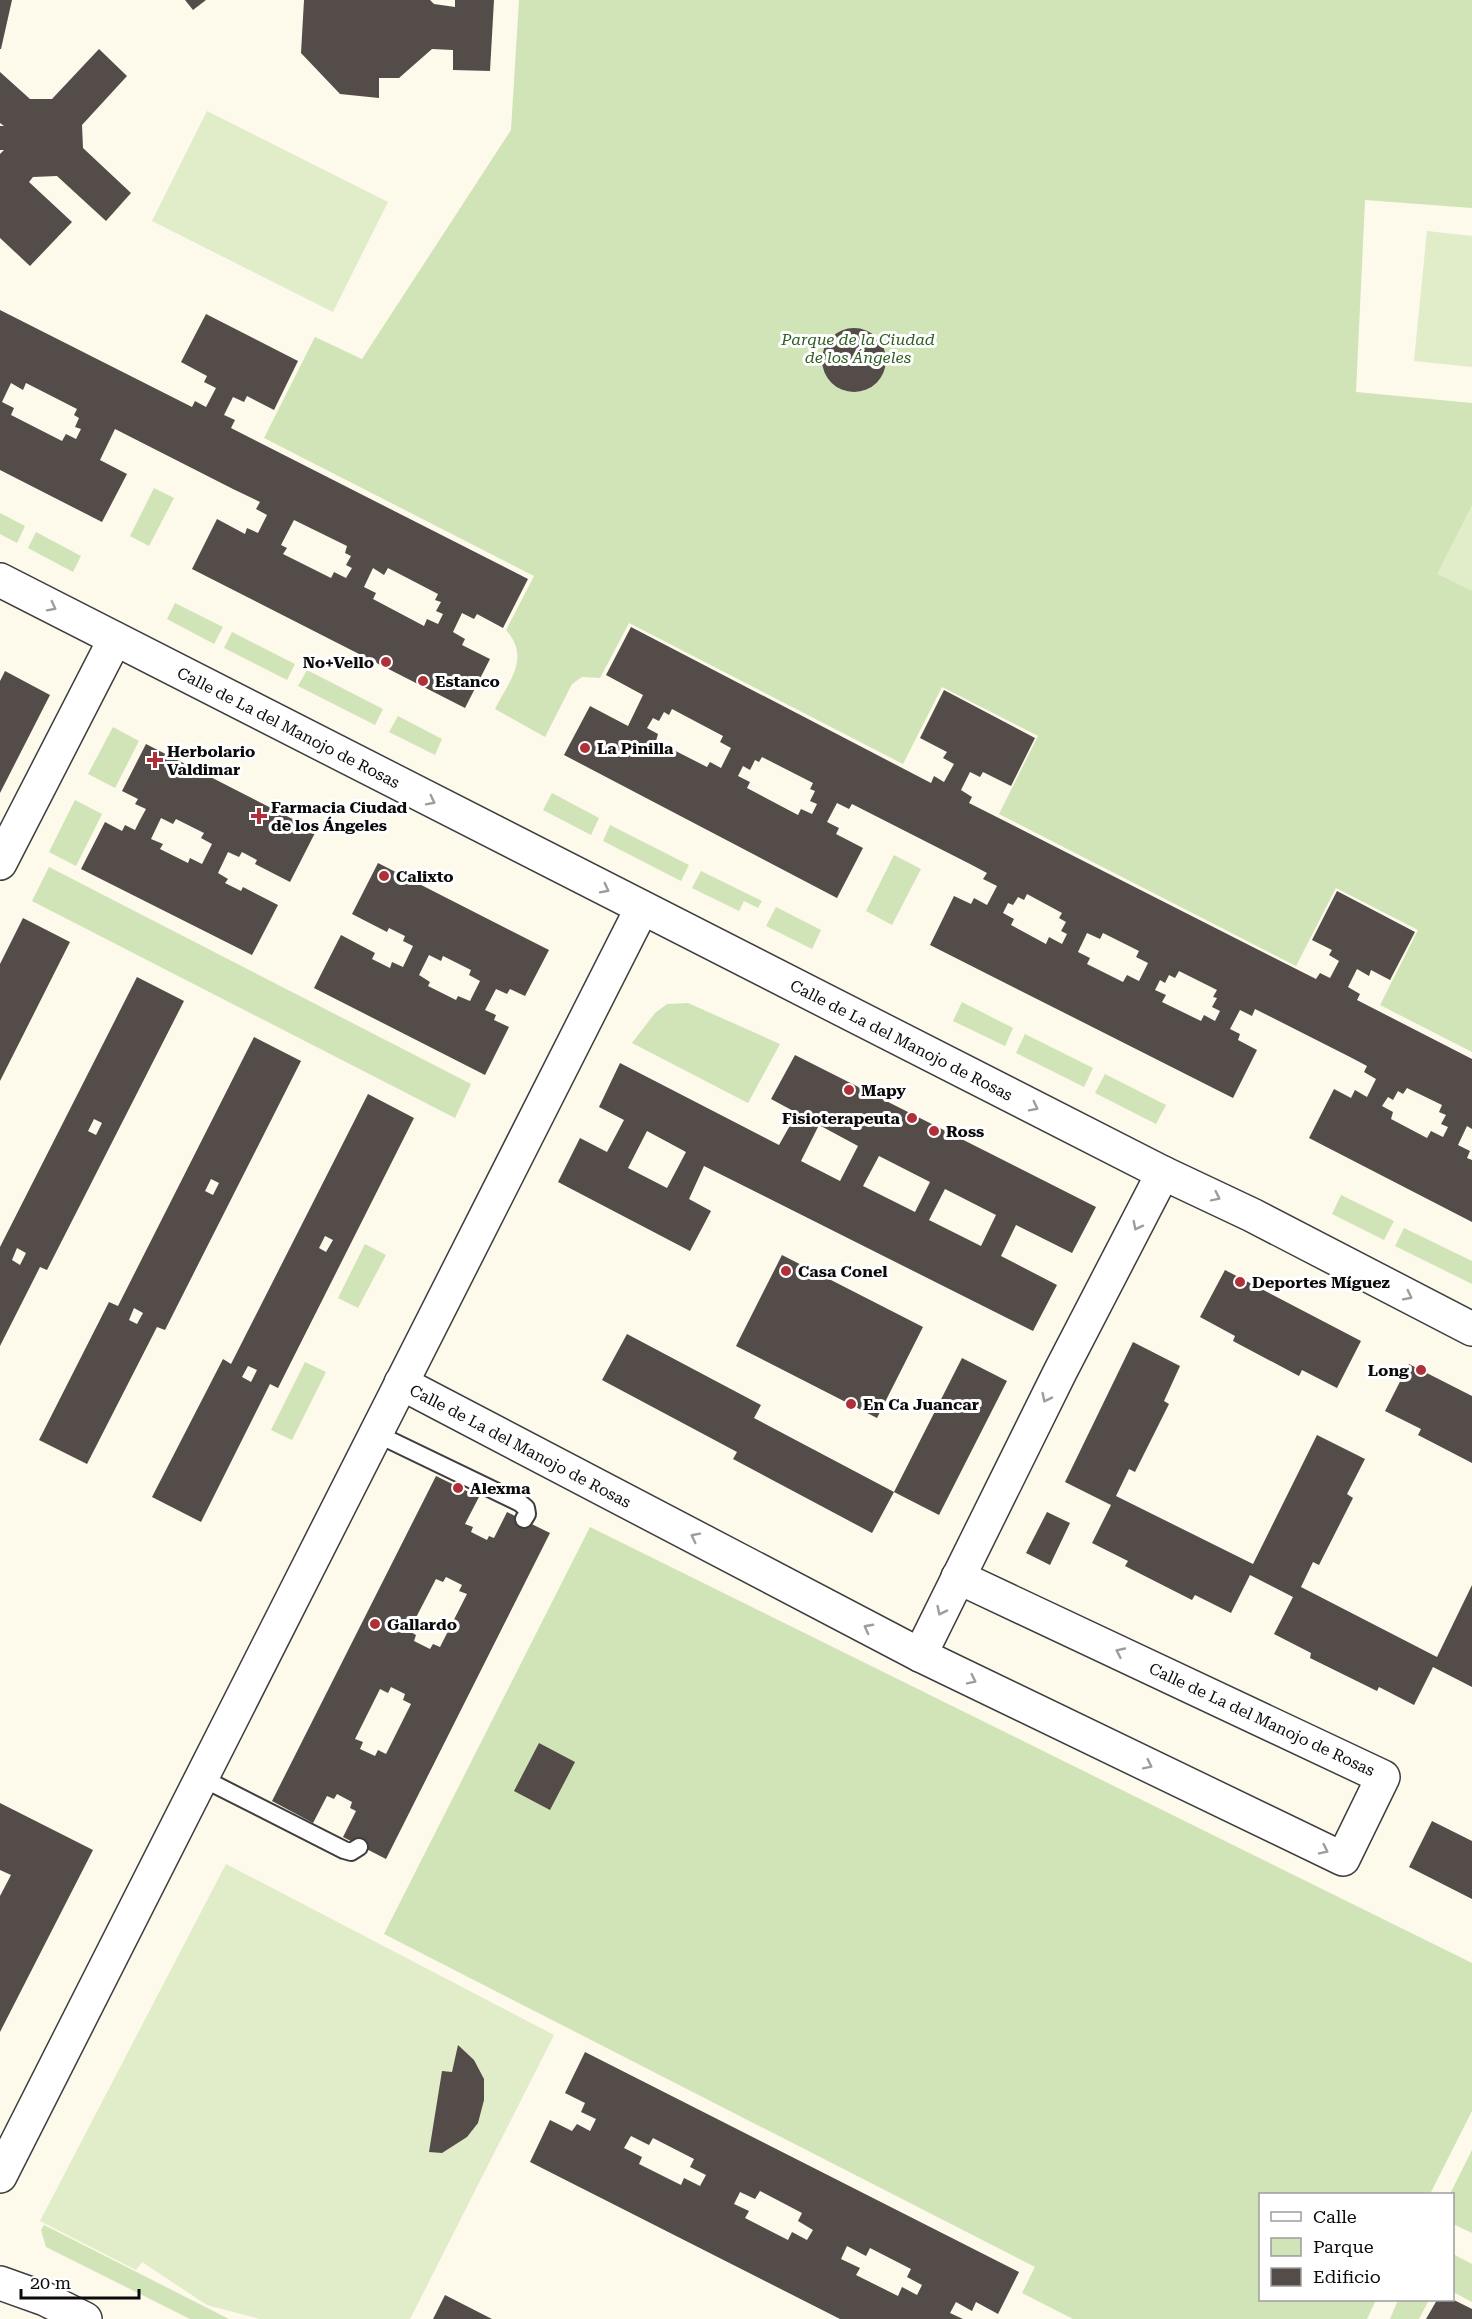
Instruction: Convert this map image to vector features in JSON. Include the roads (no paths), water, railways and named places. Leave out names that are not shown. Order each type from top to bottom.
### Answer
[{"type":"street","name":"Calle de La del Manojo de Rosas","points":[[0,580],[1163,1173],[1252,1215],[1472,1329]]},
{"type":"street","points":[[0,863],[115,639]]},
{"type":"street","name":"Calle de La del Manojo de Rosas","points":[[642,908],[401,1383],[920,1655],[1342,1859],[1383,1777],[958,1576]]},
{"type":"street","points":[[920,1655],[1060,1372],[1163,1173]]},
{"type":"street","points":[[0,2176],[401,1383]]},
{"type":"street","points":[[0,2283],[45,2299],[85,2319]]},
{"type":"lane","points":[[375,1433],[520,1503],[526,1508],[527,1514],[524,1519]]},
{"type":"lane","points":[[202,1778],[344,1850],[351,1852],[359,1847]]},
{"type":"place","name":"No+Vello","points":[[386,662]]},
{"type":"place","name":"Estanco","points":[[423,681]]},
{"type":"place","name":"La Pinilla","points":[[585,748]]},
{"type":"place","name":"Herbolario Valdimar","points":[[155,760]]},
{"type":"place","name":"Farmacia Ciudad de los Ángeles","points":[[259,816]]},
{"type":"place","name":"Calixto","points":[[384,876]]},
{"type":"place","name":"Mapy","points":[[849,1090]]},
{"type":"place","name":"Fisioterapeuta","points":[[912,1118]]},
{"type":"place","name":"Ross","points":[[934,1131]]},
{"type":"place","name":"Casa Conel","points":[[786,1271]]},
{"type":"place","name":"Deportes Míguez","points":[[1240,1282]]},
{"type":"place","name":"Long","points":[[1421,1370]]},
{"type":"place","name":"En Ca Juancar","points":[[851,1404]]},
{"type":"place","name":"Alexma","points":[[458,1488]]},
{"type":"place","name":"Gallardo","points":[[375,1624]]},
{"type":"park label","name":"Parque de la Ciudad de los Ángeles","points":[[858,348]]}]
